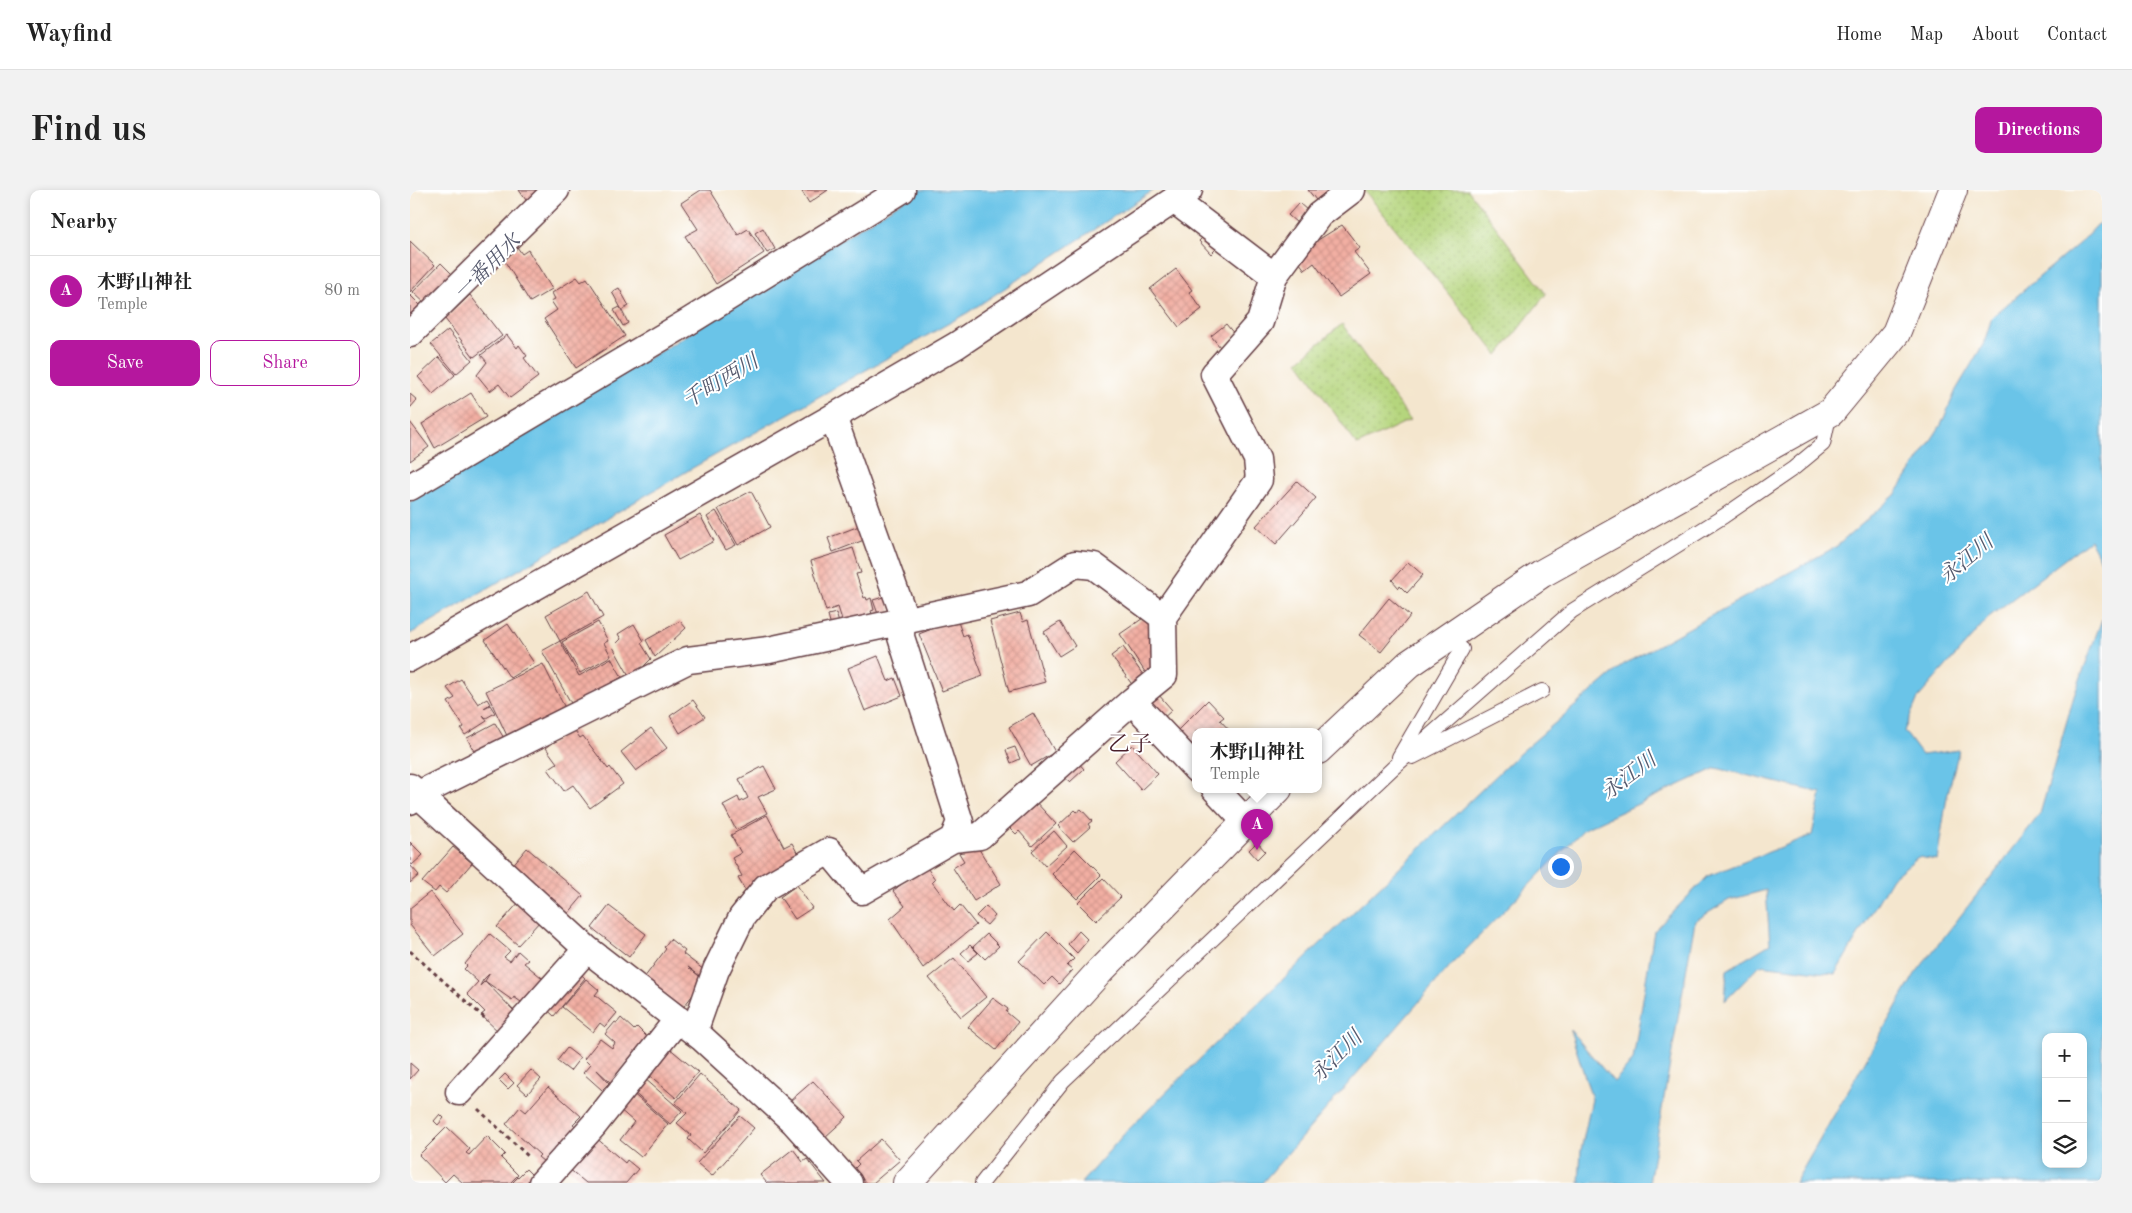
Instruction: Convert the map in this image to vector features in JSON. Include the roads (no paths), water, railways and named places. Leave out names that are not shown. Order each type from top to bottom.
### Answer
[{"type":"street","points":[[410,334],[556,190]]},
{"type":"street","points":[[410,487],[688,322],[902,190]]},
{"type":"street","points":[[546,1179],[686,1025],[742,917],[766,887],[829,851],[862,890],[952,839],[980,836],[1132,701],[1164,675],[1163,617],[1259,480],[1257,459],[1214,374],[1260,322],[1274,276],[1319,215],[1352,190]]},
{"type":"street","points":[[1322,746],[1409,664],[1541,574],[1831,412],[1896,333],[1953,190]]},
{"type":"street","points":[[410,658],[833,418],[957,345],[1182,195],[1274,276]]},
{"type":"street","points":[[833,418],[902,610],[900,622],[901,637],[960,822],[952,839]]},
{"type":"street","points":[[849,1183],[794,1122],[686,1025],[587,949],[412,795],[688,660],[770,650],[1028,594],[1074,564],[1094,566],[1163,617]]},
{"type":"street","points":[[1132,701],[1192,765]]},
{"type":"street","points":[[1219,793],[1246,822]]},
{"type":"street","points":[[907,1183],[1100,971],[1274,793]]},
{"type":"street","points":[[459,1092],[587,949]]},
{"type":"lane","points":[[982,1183],[1063,1081],[1393,768],[1572,611],[1724,516],[1794,468],[1823,444],[1831,412]]},
{"type":"lane","points":[[1393,768],[1462,650]]},
{"type":"lane","points":[[1393,768],[1542,691]]},
{"type":"water","name":"千町西川","points":[[920,190],[1154,190],[967,313],[689,470],[410,634],[410,502],[674,343]]},
{"type":"water","name":"永江川","points":[[2102,220],[2102,562],[2090,540],[1990,616],[1918,698],[1904,731],[1922,755],[1959,750],[1947,797],[1937,860],[1918,857],[1892,878],[1835,974],[1760,965],[1725,1001],[1727,970],[1770,944],[1766,890],[1729,900],[1695,921],[1649,1183],[1579,1183],[1581,1150],[1592,1099],[1570,1030],[1614,1082],[1633,1060],[1654,931],[1708,876],[1812,835],[1821,793],[1716,768],[1584,829],[1451,965],[1262,1183],[1081,1183],[1124,1134],[1213,1046],[1520,753],[1624,664],[1837,546],[1895,495],[1941,425],[1956,390],[1984,343],[1992,317],[2083,240]]},
{"type":"water","points":[[2102,619],[2102,1183],[1795,1183],[1915,974],[2040,814],[2074,696]]},
{"type":"place","name":"木野山神社","points":[[1257,850]]},
{"type":"district","name":"乙子","points":[[1130,745]]},
{"type":"water label","name":"一番用水","points":[[488,268]]}]
